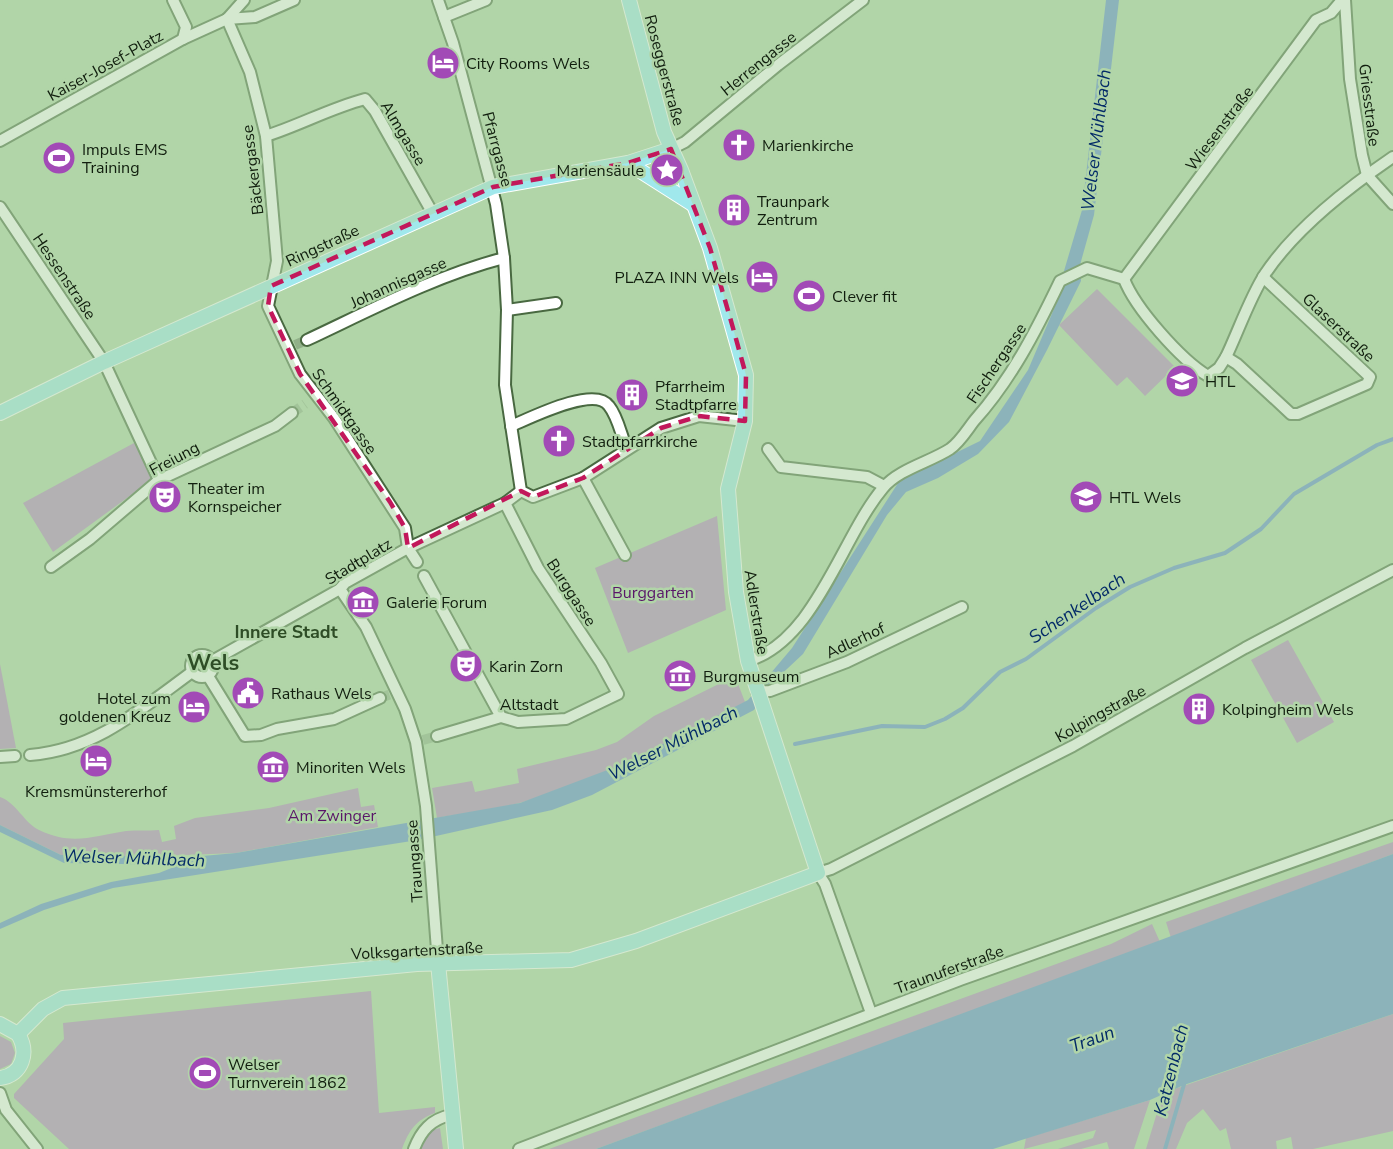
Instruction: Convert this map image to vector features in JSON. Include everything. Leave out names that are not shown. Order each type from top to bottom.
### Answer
[{"type":"main road","name":"Roseggerstraße","points":[[629,0],[664,132],[671,149]]},
{"type":"main road","name":"Ringstraße","points":[[0,413],[104,362],[432,212],[493,187],[628,162],[671,149]]},
{"type":"main road","name":"Adlerstraße","points":[[671,149],[710,248],[746,375],[745,421],[728,489],[736,592],[748,661],[761,693],[818,873]]},
{"type":"main road","points":[[628,162],[694,205]]},
{"type":"main road","name":"Volksgartenstraße","points":[[18,1034],[43,1009],[63,998],[438,963],[571,960],[636,941],[818,873]]},
{"type":"main road","name":"Traungasse","points":[[438,963],[456,1149]]},
{"type":"main road","points":[[0,1024],[18,1034],[23,1041],[24,1059],[14,1073],[0,1078]]},
{"type":"street","points":[[173,0],[186,27],[183,39]]},
{"type":"street","name":"Kaiser-Josef-Platz","points":[[227,19],[244,0]]},
{"type":"street","name":"Kaiser-Josef-Platz","points":[[0,141],[183,39],[227,19],[255,17],[294,0]]},
{"type":"street","name":"Pfarrgasse","points":[[438,0],[493,187],[504,258],[507,310],[505,386],[521,491]]},
{"type":"street","points":[[444,17],[486,0]]},
{"type":"street","name":"Herrengasse","points":[[671,149],[685,142],[778,65],[863,0]]},
{"type":"street","name":"Griesstraße","points":[[1344,0],[1350,79],[1367,175]]},
{"type":"street","name":"Wiesenstraße","points":[[1124,279],[1316,20],[1331,13],[1344,0]]},
{"type":"street","name":"Bäckergasse","points":[[227,19],[250,72],[266,136],[277,261],[271,286]]},
{"type":"street","name":"Almgasse","points":[[266,136],[302,125],[343,105],[365,99],[375,111],[432,212]]},
{"type":"street","points":[[1124,279],[1129,293],[1182,357],[1208,376],[1219,368],[1226,357],[1263,277],[1276,260],[1318,216],[1367,175],[1393,157]]},
{"type":"street","points":[[1367,175],[1393,204]]},
{"type":"street","name":"Hessenstraße","points":[[0,207],[104,362],[159,480]]},
{"type":"street","name":"Johannisgasse","points":[[307,340],[470,267],[504,258]]},
{"type":"street","name":"Fischergasse","points":[[748,661],[760,657],[777,646],[790,633],[814,600],[884,486],[951,448],[983,412],[1036,333],[1052,295],[1063,278],[1087,268],[1124,279]]},
{"type":"street","name":"Glaserstraße","points":[[1226,357],[1237,364],[1291,414],[1298,414],[1367,384],[1370,377],[1263,277]]},
{"type":"street","name":"Schmidtgasse","points":[[271,286],[268,306],[291,347],[314,396],[334,418],[390,502],[405,528],[408,548],[417,562]]},
{"type":"street","points":[[507,310],[555,303]]},
{"type":"street","points":[[304,404],[314,396]]},
{"type":"street","points":[[511,426],[585,398],[602,399],[609,405],[627,449]]},
{"type":"street","name":"Freiung","points":[[51,567],[90,540],[159,480],[275,426],[292,414]]},
{"type":"street","points":[[521,491],[533,497],[583,478],[661,428],[699,417],[745,421]]},
{"type":"street","points":[[768,449],[781,467],[867,477],[884,486]]},
{"type":"street","points":[[583,478],[625,555]]},
{"type":"street","name":"Stadtplatz","points":[[30,755],[80,745],[102,735],[192,672],[190,664],[194,658],[206,656],[212,661],[408,548],[506,503],[521,491]]},
{"type":"street","name":"Burggasse","points":[[506,503],[538,568],[601,663],[618,694]]},
{"type":"street","name":"Kolpingstraße","points":[[818,873],[1073,746],[1245,648],[1393,570]]},
{"type":"street","points":[[424,576],[501,717]]},
{"type":"street","name":"Traungasse","points":[[340,589],[366,627],[389,695],[420,741],[438,963]]},
{"type":"street","name":"Adlerhof","points":[[761,693],[847,662],[962,607]]},
{"type":"street","points":[[192,672],[197,677],[208,676],[212,671],[212,661]]},
{"type":"street","points":[[208,676],[245,736],[261,735],[277,729],[334,719],[389,695]]},
{"type":"street","name":"Altstadt","points":[[437,736],[501,717],[518,722],[566,719],[618,694]]},
{"type":"street","points":[[0,757],[15,756]]},
{"type":"street","name":"Traunuferstraße","points":[[519,1149],[871,1013],[1393,826]]},
{"type":"street","name":"Adlerstraße","points":[[818,873],[825,884],[871,1013]]},
{"type":"street","points":[[0,1093],[6,1110],[34,1148]]},
{"type":"street","points":[[414,1149],[423,1130],[441,1117],[451,1115]]},
{"type":"highlighted area","points":[[671,149],[710,248],[746,375],[745,421],[699,416],[661,428],[583,478],[533,497],[521,491],[408,548],[405,528],[390,502],[300,374],[268,306],[271,286],[493,187],[628,163]]},
{"type":"green space","points":[[1097,289],[1175,367],[1145,396],[1127,377],[1117,386],[1059,325]]},
{"type":"green space","points":[[134,443],[153,479],[53,552],[23,503]]},
{"type":"green space","name":"Burggarten","points":[[717,516],[726,610],[628,653],[595,568]]},
{"type":"green space","points":[[1288,640],[1334,722],[1297,743],[1251,660]]},
{"type":"green space","points":[[0,664],[16,748],[0,749]]},
{"type":"green space","points":[[735,676],[745,702],[636,758],[580,782],[523,802],[437,818],[432,788],[472,781],[475,792],[519,783],[517,769],[596,750],[617,742],[654,716]]},
{"type":"green space","name":"Am Zwinger","points":[[358,788],[361,807],[374,805],[378,827],[236,853],[136,857],[61,855],[0,825],[0,797],[11,804],[34,827],[51,835],[72,839],[126,831],[159,830],[162,842],[176,839],[174,826],[195,818],[269,808]]},
{"type":"green space","points":[[1393,842],[1393,854],[1171,938],[1166,922]]},
{"type":"green space","points":[[1152,924],[1160,942],[596,1149],[549,1149],[1111,944]]},
{"type":"green space","name":"Welser Turnverein 1862","points":[[371,991],[379,1113],[435,1107],[435,1113],[414,1126],[402,1149],[69,1149],[14,1098],[14,1094],[64,1039],[63,1023]]},
{"type":"green space","points":[[1393,1014],[1393,1131],[1313,1149],[1293,1149],[1291,1137],[1276,1141],[1277,1149],[1231,1149],[1226,1128],[1220,1131],[1203,1109],[1187,1123],[1176,1149],[1146,1149],[1163,1093]]},
{"type":"green space","points":[[0,1036],[11,1042],[15,1053],[11,1064],[0,1069]]},
{"type":"green space","points":[[1150,1100],[1134,1149],[1109,1149],[1107,1142],[1081,1149],[1058,1149],[1093,1138],[1096,1130],[1024,1149],[1026,1138]]},
{"type":"green space","points":[[440,1128],[443,1149],[421,1149],[429,1131]]},
{"type":"water","name":"Welser Mühlbach","points":[[1106,0],[1119,0],[1094,215],[1080,265],[1081,281],[1047,350],[1009,422],[978,454],[938,478],[906,492],[887,515],[803,654],[772,683],[754,710],[592,795],[552,810],[418,840],[113,888],[44,910],[0,929],[0,923],[41,904],[111,882],[159,873],[179,865],[64,863],[0,832],[0,825],[61,855],[191,857],[236,853],[520,803],[626,763],[748,700],[792,648],[900,480],[980,441],[1028,370],[1062,290],[1064,271],[1082,210]]},
{"type":"water","name":"Traun","points":[[1393,854],[1393,1014],[1184,1085],[1150,1100],[993,1149],[596,1149]]},
{"type":"waterway","name":"Schenkelbach","points":[[795,744],[882,726],[925,727],[945,719],[963,708],[1000,672],[1026,659],[1096,608],[1130,587],[1174,568],[1225,553],[1261,529],[1294,494],[1377,445],[1393,439]]},
{"type":"waterway","name":"Katzenbach","points":[[1165,1149],[1185,1081]]},
{"type":"tunnel","points":[[295,345],[307,340]]},
{"type":"tunnel","points":[[292,413],[305,404]]},
{"type":"tunnel","points":[[380,698],[391,694]]},
{"type":"tunnel","points":[[423,740],[437,736]]},
{"type":"place","name":"City Rooms Wels","points":[[443,63]]},
{"type":"place","name":"Marienkirche","points":[[739,145]]},
{"type":"place","name":"Impuls EMS Training","points":[[59,158]]},
{"type":"place","name":"Mariensäule","points":[[667,170]]},
{"type":"place","name":"Traunpark Zentrum","points":[[734,210]]},
{"type":"place","name":"PLAZA INN Wels","points":[[762,277]]},
{"type":"place","name":"Clever fit","points":[[809,296]]},
{"type":"place","name":"HTL","points":[[1182,381]]},
{"type":"place","name":"Pfarrheim Stadtpfarre","points":[[632,395]]},
{"type":"place","name":"Stadtpfarrkirche","points":[[559,441]]},
{"type":"place","name":"Theater im Kornspeicher","points":[[165,497]]},
{"type":"place","name":"HTL Wels","points":[[1086,497]]},
{"type":"place","name":"Galerie Forum","points":[[363,602]]},
{"type":"place","name":"Karin Zorn","points":[[466,666]]},
{"type":"place","name":"Burgmuseum","points":[[680,676]]},
{"type":"place","name":"Rathaus Wels","points":[[248,693]]},
{"type":"place","name":"Hotel zum goldenen Kreuz","points":[[194,707]]},
{"type":"place","name":"Kolpingheim Wels","points":[[1199,709]]},
{"type":"place","name":"Kremsmünstererhof","points":[[96,761]]},
{"type":"place","name":"Minoriten Wels","points":[[273,767]]},
{"type":"place","name":"Welser Turnverein 1862","points":[[205,1073]]},
{"type":"district","name":"Innere Stadt","points":[[286,632]]},
{"type":"district","name":"Wels","points":[[213,662]]}]
